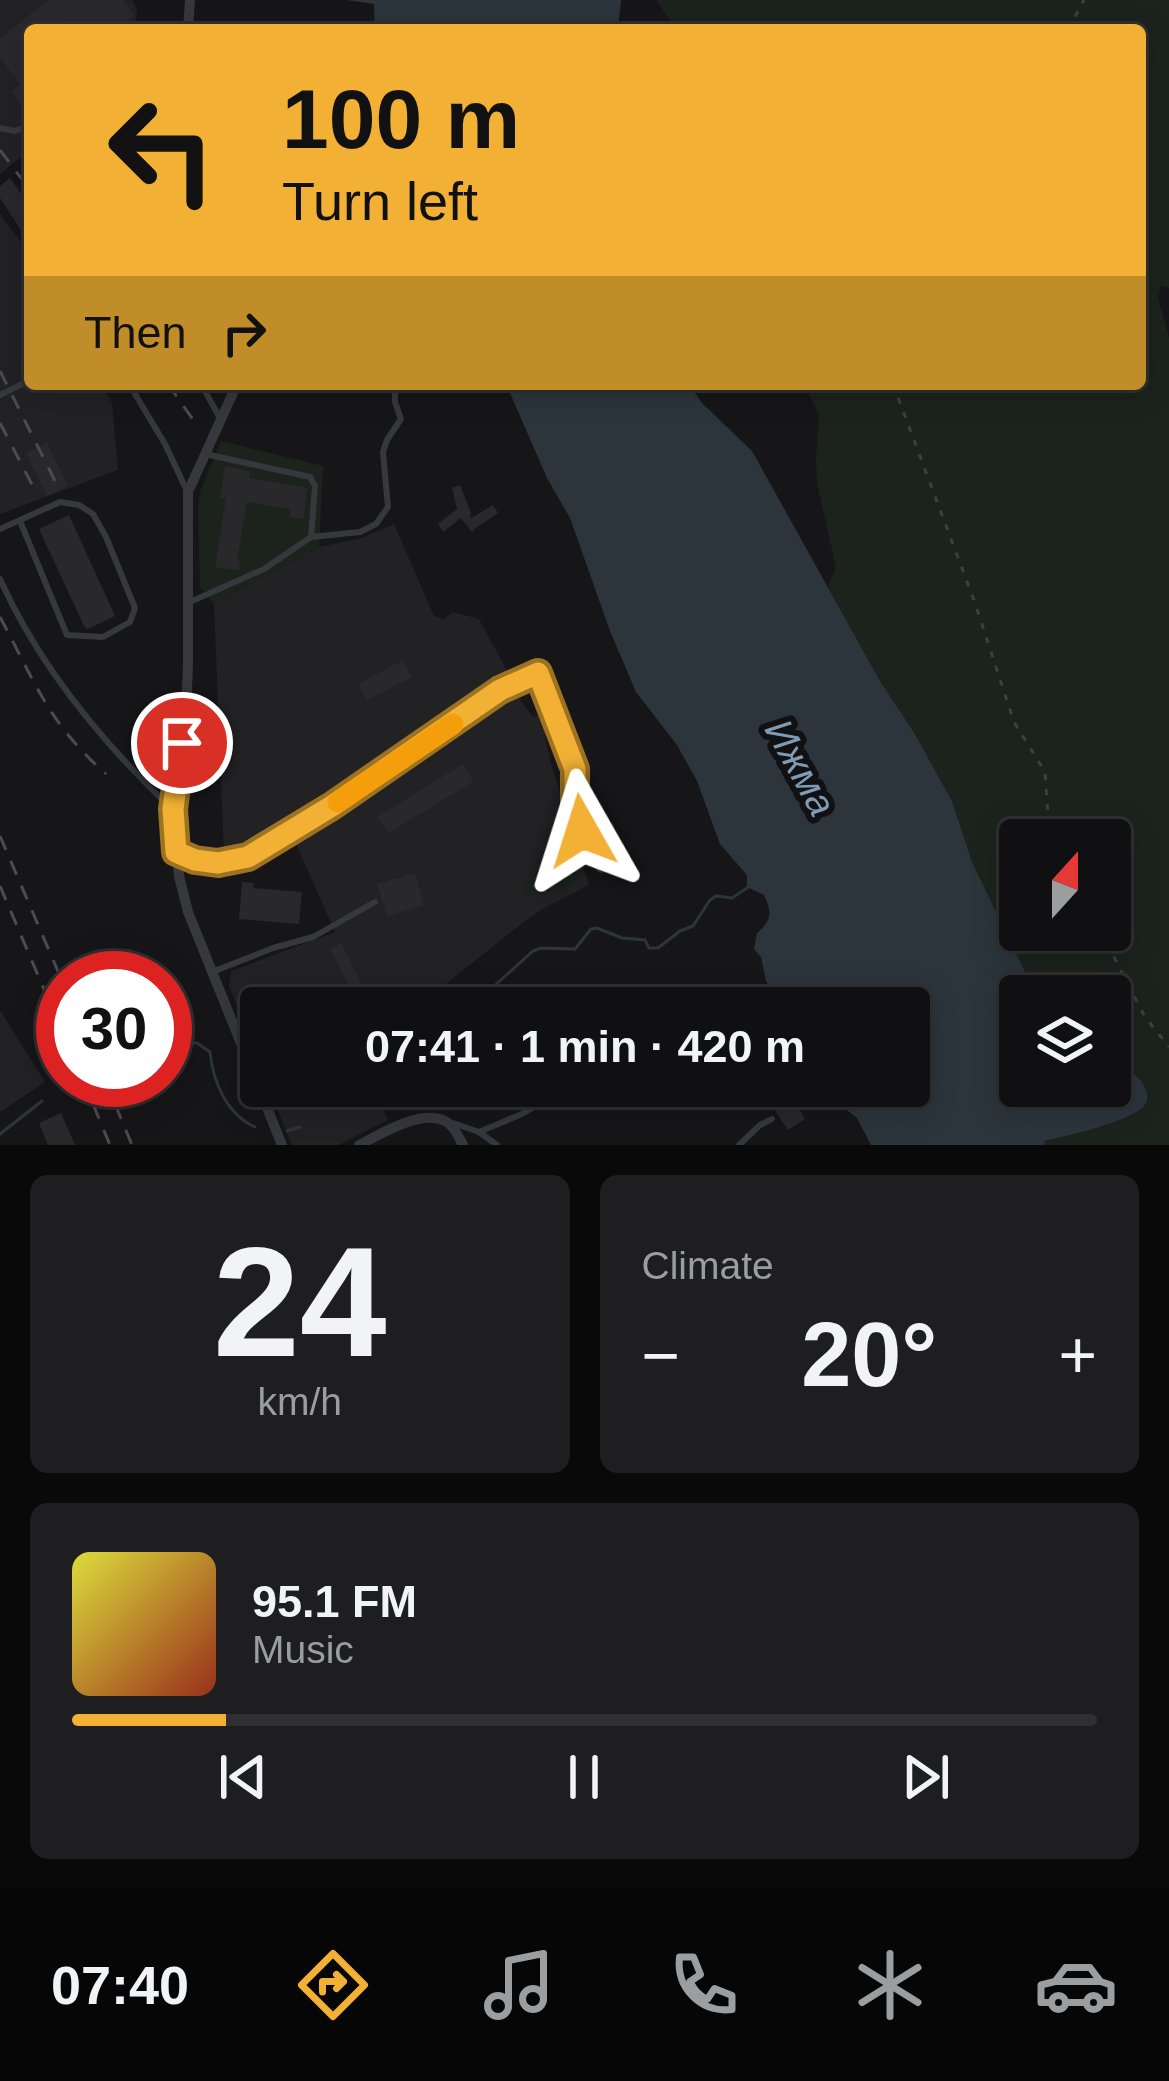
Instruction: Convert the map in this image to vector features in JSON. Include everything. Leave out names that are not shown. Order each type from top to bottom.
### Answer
[{"type":"street","points":[[235,390],[188,492],[186,714],[173,809],[183,895],[282,1145]]},
{"type":"street","points":[[176,852],[218,863],[248,857],[332,806],[500,690],[538,673],[575,769],[575,805],[590,851]]},
{"type":"street","points":[[359,1145],[432,1118],[453,1128],[463,1145]]},
{"type":"lane","points":[[133,390],[188,492]]},
{"type":"lane","points":[[204,390],[221,422]]},
{"type":"lane","points":[[190,602],[264,568],[311,537],[360,532],[376,524],[386,512],[388,499],[383,452],[401,418],[394,390]]},
{"type":"lane","points":[[205,454],[310,477],[315,486],[311,537]]},
{"type":"lane","points":[[0,530],[60,502],[79,505],[93,514],[135,608],[130,622],[103,637],[67,635],[20,521]]},
{"type":"lane","points":[[0,579],[64,686],[173,809]]},
{"type":"lane","points":[[212,972],[313,937],[375,902]]},
{"type":"lane","points":[[479,1132],[533,1107]]},
{"type":"lane","points":[[739,1145],[772,1119]]},
{"type":"lane","points":[[443,1120],[479,1132],[497,1145]]},
{"type":"path","points":[[895,390],[1014,722],[1046,772],[1050,819]]},
{"type":"path","points":[[1111,951],[1145,1017],[1169,1047]]},
{"type":"shaded area","points":[[0,0],[132,0],[137,9],[136,24],[24,24],[24,155],[0,174]]},
{"type":"shaded area","points":[[656,0],[1169,0],[1169,288],[1161,285],[1158,297],[1169,338],[1169,1145],[1044,1145],[1142,1108],[1131,1084],[1131,975],[1027,975],[1015,951],[1131,951],[1131,819],[999,819],[999,918],[972,862],[952,801],[828,587],[836,567],[816,460],[819,415],[807,390],[1146,390],[1146,24],[673,24]]},
{"type":"shaded area","points":[[0,214],[24,246],[24,390],[105,390],[112,403],[118,470],[0,514]]},
{"type":"shaded area","points":[[221,441],[323,466],[319,547],[214,604],[200,587],[198,508]]},
{"type":"shaded area","points":[[394,524],[434,616],[443,619],[453,612],[479,619],[511,678],[286,827],[224,856],[214,604],[319,547],[361,538]]},
{"type":"shaded area","points":[[512,688],[534,717],[540,713],[552,732],[545,737],[551,764],[589,885],[544,908],[442,987],[240,987],[240,1014],[229,986],[231,971],[335,932],[293,837]]},
{"type":"shaded area","points":[[566,838],[574,842],[578,857],[576,882],[564,892],[538,888],[525,901],[527,883],[545,873],[555,846]]},
{"type":"shaded area","points":[[0,1010],[36,1068],[36,1088],[0,1112]]},
{"type":"shaded area","points":[[277,1107],[382,1107],[388,1120],[338,1145],[292,1145]]},
{"type":"water","points":[[347,0],[621,0],[619,24],[375,24],[374,4]]},
{"type":"water","name":"Ижма","points":[[509,390],[692,390],[752,451],[952,801],[972,862],[999,918],[999,951],[1015,951],[1027,975],[999,975],[999,1107],[1131,1107],[1131,1072],[1147,1093],[1140,1110],[1044,1145],[871,1145],[857,1118],[843,1107],[930,1107],[930,987],[770,987],[754,949],[757,933],[769,916],[767,901],[747,887],[747,875],[720,844],[697,781],[677,745],[636,692],[570,518]]},
{"type":"building","points":[[49,0],[122,0],[135,15],[125,24],[24,24],[22,107],[11,91],[20,85],[0,57],[0,38]]},
{"type":"building","points":[[10,178],[24,198],[24,235],[0,198],[0,186]]},
{"type":"building","points":[[47,443],[68,486],[47,496],[26,453]]},
{"type":"building","points":[[225,466],[250,471],[249,478],[307,488],[304,519],[289,517],[291,509],[247,502],[239,570],[215,567],[226,498],[220,497]]},
{"type":"building","points":[[460,485],[470,519],[493,505],[498,513],[473,533],[461,518],[443,532],[438,524],[457,509],[452,488]]},
{"type":"building","points":[[69,515],[115,616],[88,629],[39,529]]},
{"type":"building","points":[[403,660],[412,677],[367,700],[358,684]]},
{"type":"building","points":[[463,764],[474,781],[389,833],[377,817]]},
{"type":"building","points":[[415,873],[424,905],[387,916],[377,884]]},
{"type":"building","points":[[242,882],[254,883],[253,888],[302,892],[299,924],[239,919]]},
{"type":"building","points":[[341,943],[363,987],[349,987],[330,949]]},
{"type":"building","points":[[773,1107],[798,1107],[805,1119],[788,1130]]},
{"type":"building","points":[[61,1113],[75,1145],[48,1145],[39,1123]]},
{"type":"waterway","points":[[492,987],[533,951],[575,949],[591,929],[645,940],[649,948],[658,948],[693,926],[710,900],[732,898],[750,886]]},
{"type":"waterway","points":[[192,1043],[210,1052],[223,1096],[236,1114],[255,1127]]},
{"type":"waterway","points":[[0,1134],[36,1106]]},
{"type":"waterway","points":[[287,1131],[300,1127]]},
{"type":"railway","points":[[0,150],[24,182]]},
{"type":"railway","points":[[0,371],[57,485]]},
{"type":"railway","points":[[172,390],[194,421]]},
{"type":"railway","points":[[0,423],[37,494]]},
{"type":"railway","points":[[0,617],[56,719],[106,774]]},
{"type":"railway","points":[[0,836],[49,951]]},
{"type":"railway","points":[[0,886],[36,971]]},
{"type":"railway","points":[[94,1107],[110,1145]]},
{"type":"railway","points":[[116,1107],[132,1145]]},
{"type":"slow traffic","points":[[338,802],[453,724]]},
{"type":"route","points":[[182,743],[173,809],[176,852],[227,863],[256,853],[500,690],[538,673],[575,769],[575,805],[582,831]]}]
